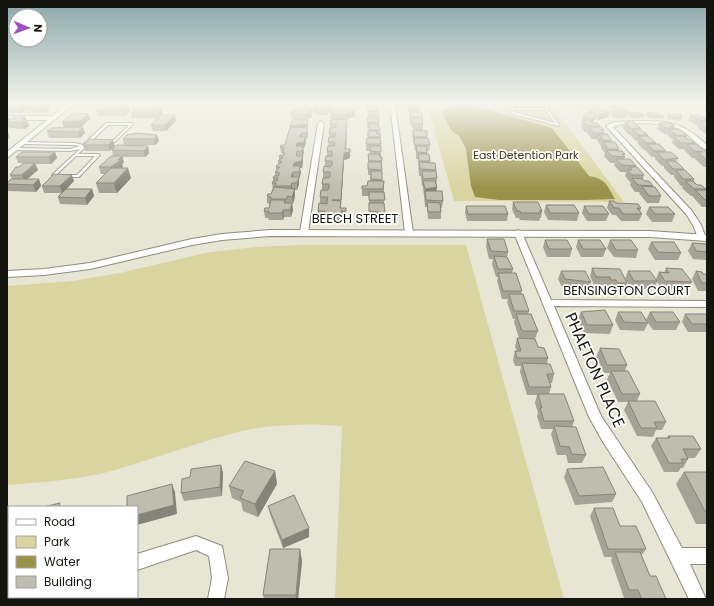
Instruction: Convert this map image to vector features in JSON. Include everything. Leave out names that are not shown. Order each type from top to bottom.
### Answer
[{"type":"street","points":[[10,152],[36,132]]},
{"type":"street","points":[[304,232],[320,132]]},
{"type":"street","points":[[396,132],[409,233]]},
{"type":"street","points":[[614,132],[689,213],[704,238]]},
{"type":"street","points":[[687,132],[707,148]]},
{"type":"street","name":"BEECH STREET","points":[[7,274],[44,272],[90,266],[192,242],[270,232],[650,234],[704,238]]},
{"type":"street","name":"PHAETON PLACE","points":[[518,233],[595,417],[605,436],[647,496],[698,599]]},
{"type":"street","name":"BENSINGTON COURT","points":[[547,303],[707,304]]},
{"type":"street","points":[[138,562],[196,543],[216,551],[220,578],[216,599]]},
{"type":"street","points":[[678,556],[707,556]]},
{"type":"lane","points":[[74,155],[98,155],[78,176],[53,176],[64,166],[74,155],[98,132]]},
{"type":"lane","points":[[102,141],[115,141],[124,132]]},
{"type":"lane","points":[[89,141],[95,141]]},
{"type":"lane","points":[[23,143],[75,144],[83,147]]},
{"type":"lane","points":[[10,152],[70,150],[83,147]]},
{"type":"green space","name":"East Detention Park","points":[[435,132],[572,132],[624,202],[454,201]]},
{"type":"green space","points":[[300,245],[466,245],[564,599],[335,599],[342,426],[288,425],[246,430],[219,437],[112,471],[87,477],[7,485],[7,286],[72,281],[120,273],[210,252],[256,247]]},
{"type":"water","points":[[454,132],[555,132],[589,176],[602,180],[615,199],[499,200],[475,197],[471,186],[466,149],[460,137]]},
{"type":"building","points":[[289,132],[306,132],[302,133],[299,137],[305,137],[304,142],[297,143],[296,146],[303,146],[302,151],[297,151],[296,156],[303,156],[301,161],[294,163],[293,166],[300,166],[299,172],[293,172],[291,177],[299,177],[297,183],[292,183],[291,186],[276,186],[276,183],[272,183],[273,181],[277,181],[278,178],[273,178],[274,176],[279,176],[279,172],[275,172],[280,167],[276,167],[277,165],[282,161],[278,161],[283,157],[279,157],[280,155],[284,155],[285,153],[283,153],[284,147],[280,147],[281,145],[285,145]]},
{"type":"building","points":[[346,132],[345,149],[350,149],[350,152],[344,153],[341,200],[332,200],[341,201],[340,208],[346,208],[346,211],[341,211],[341,214],[324,214],[325,211],[318,211],[319,203],[327,204],[328,197],[320,197],[321,190],[328,190],[329,188],[329,184],[322,184],[323,178],[329,178],[330,172],[323,172],[324,166],[330,167],[332,165],[332,161],[325,161],[326,156],[332,156],[332,151],[327,151],[328,146],[334,146],[335,144],[335,142],[328,142],[329,137],[335,137],[336,133],[329,133]]},
{"type":"building","points":[[368,132],[377,132],[381,137],[368,137]]},
{"type":"building","points":[[413,132],[427,132],[427,137],[413,137]]},
{"type":"building","points":[[636,132],[644,132],[648,135],[638,135]]},
{"type":"building","points":[[673,132],[683,132],[687,136],[677,136]]},
{"type":"building","points":[[136,133],[157,135],[154,139],[123,139],[127,135]]},
{"type":"building","points":[[599,134],[607,134],[612,141],[603,140]]},
{"type":"building","points":[[639,136],[648,136],[656,143],[646,143]]},
{"type":"building","points":[[674,136],[683,136],[695,143],[681,143]]},
{"type":"building","points":[[367,138],[380,138],[381,144],[366,144]]},
{"type":"building","points":[[414,138],[428,138],[430,145],[415,145]]},
{"type":"building","points":[[89,139],[113,140],[108,145],[83,145]]},
{"type":"building","points":[[603,142],[615,142],[619,149],[608,149]]},
{"type":"building","points":[[647,144],[659,144],[666,151],[654,151]]},
{"type":"building","points":[[687,144],[696,144],[707,153],[707,160],[697,152],[703,152],[694,151]]},
{"type":"building","points":[[117,145],[148,146],[144,151],[112,150]]},
{"type":"building","points":[[370,146],[381,146],[381,152],[370,151]]},
{"type":"building","points":[[416,146],[426,146],[427,153],[417,152]]},
{"type":"building","points":[[606,150],[622,151],[625,154],[622,154],[625,157],[612,156]]},
{"type":"building","points":[[22,152],[55,152],[49,157],[16,157]]},
{"type":"building","points":[[657,152],[671,152],[678,158],[664,160]]},
{"type":"building","points":[[368,154],[379,154],[380,157],[382,157],[382,161],[369,161]]},
{"type":"building","points":[[418,154],[429,154],[430,161],[419,161]]},
{"type":"building","points":[[111,156],[122,156],[118,160],[121,160],[111,167],[99,167]]},
{"type":"building","points":[[616,159],[630,159],[636,166],[622,165]]},
{"type":"building","points":[[666,161],[678,163],[684,169],[673,169]]},
{"type":"building","points":[[368,162],[381,162],[382,170],[368,169]]},
{"type":"building","points":[[419,162],[435,163],[436,170],[420,169]]},
{"type":"building","points":[[24,163],[35,163],[22,175],[10,175],[16,167],[19,167]]},
{"type":"building","points":[[630,167],[637,167],[644,175],[632,175],[627,170],[632,170]]},
{"type":"building","points":[[111,168],[128,168],[114,183],[96,183]]},
{"type":"building","points":[[676,170],[685,170],[694,179],[683,179]]},
{"type":"building","points":[[371,171],[382,171],[382,180],[371,179]]},
{"type":"building","points":[[422,171],[436,171],[437,178],[423,179]]},
{"type":"building","points":[[54,174],[72,175],[60,186],[42,186]]},
{"type":"building","points":[[632,178],[649,181],[653,186],[638,185]]},
{"type":"building","points":[[11,179],[39,179],[33,185],[7,184]]},
{"type":"building","points":[[368,181],[384,181],[383,189],[362,189],[362,186],[367,186]]},
{"type":"building","points":[[423,181],[435,181],[437,187],[425,189]]},
{"type":"building","points":[[685,181],[693,181],[697,185],[701,185],[706,189],[694,189]]},
{"type":"building","points":[[642,186],[655,187],[661,196],[649,196]]},
{"type":"building","points":[[274,187],[295,189],[292,197],[287,196],[287,199],[271,199],[271,197],[267,196],[268,194],[271,194]]},
{"type":"building","points":[[66,189],[92,189],[85,198],[58,197]]},
{"type":"building","points":[[695,190],[707,190],[707,200],[705,200]]},
{"type":"building","points":[[425,191],[442,191],[443,201],[426,200]]},
{"type":"building","points":[[369,192],[384,192],[385,200],[369,200]]},
{"type":"building","points":[[271,200],[285,200],[284,203],[292,203],[290,210],[283,210],[282,213],[268,213],[269,211],[264,211],[265,208],[269,208]]},
{"type":"building","points":[[609,201],[614,201],[616,203],[638,204],[641,208],[637,208],[642,214],[623,214],[619,208],[614,208]]},
{"type":"building","points":[[427,202],[440,203],[441,212],[428,212]]},
{"type":"building","points":[[513,202],[538,202],[542,211],[539,211],[541,213],[521,213],[520,211],[517,211]]},
{"type":"building","points":[[369,203],[384,203],[385,213],[369,211]]},
{"type":"building","points":[[546,205],[574,205],[579,213],[550,213]]},
{"type":"building","points":[[466,206],[505,206],[508,214],[468,214]]},
{"type":"building","points":[[584,206],[603,206],[609,214],[589,214]]},
{"type":"building","points":[[649,207],[668,207],[675,214],[655,214]]},
{"type":"building","points":[[487,239],[504,239],[508,252],[491,251]]},
{"type":"building","points":[[545,240],[567,240],[572,249],[549,249]]},
{"type":"building","points":[[578,240],[600,240],[606,249],[583,249]]},
{"type":"building","points":[[610,240],[631,240],[638,250],[616,250]]},
{"type":"building","points":[[651,242],[674,242],[681,253],[658,252]]},
{"type":"building","points":[[692,243],[707,244],[707,252],[696,251]]},
{"type":"building","points":[[494,256],[507,257],[513,269],[498,269]]},
{"type":"building","points":[[592,268],[620,269],[627,283],[618,283],[616,280],[611,280],[610,277],[596,277]]},
{"type":"building","points":[[666,268],[682,269],[692,282],[665,281],[659,272],[669,273]]},
{"type":"building","points":[[561,271],[585,271],[591,282],[565,279]]},
{"type":"building","points":[[628,271],[650,271],[657,281],[634,281]]},
{"type":"building","points":[[696,271],[707,274],[707,283],[702,283]]},
{"type":"building","points":[[498,273],[516,273],[522,291],[503,291]]},
{"type":"building","points":[[509,294],[523,294],[529,311],[514,311]]},
{"type":"building","points":[[605,310],[613,325],[587,325],[581,312]]},
{"type":"building","points":[[618,312],[641,312],[648,323],[624,322]]},
{"type":"building","points":[[650,312],[673,312],[680,322],[656,322]]},
{"type":"building","points":[[516,314],[531,314],[538,331],[522,331]]},
{"type":"building","points":[[685,314],[707,314],[707,324],[692,324]]},
{"type":"building","points":[[517,338],[535,339],[538,347],[544,348],[548,358],[517,358],[515,351],[521,351]]},
{"type":"building","points":[[600,348],[619,349],[627,365],[607,365]]},
{"type":"building","points":[[522,363],[550,364],[554,374],[547,374],[551,387],[529,387]]},
{"type":"building","points":[[611,371],[628,371],[640,394],[622,394]]},
{"type":"building","points":[[538,394],[564,394],[574,421],[544,421]]},
{"type":"building","points":[[628,401],[655,401],[666,422],[654,422],[657,428],[641,428]]},
{"type":"building","points":[[554,426],[576,427],[586,455],[572,454],[569,447],[560,446]]},
{"type":"building","points":[[668,436],[693,436],[701,449],[683,449],[688,459],[681,459],[683,463],[669,463],[656,438],[670,438]]},
{"type":"building","points":[[245,461],[275,471],[255,504],[240,498],[244,491],[229,486]]},
{"type":"building","points":[[221,465],[220,487],[181,493],[182,479],[190,477],[191,469]]},
{"type":"building","points":[[603,467],[616,494],[579,496],[567,469]]},
{"type":"building","points":[[684,472],[707,472],[707,512],[705,511]]},
{"type":"building","points":[[172,484],[174,505],[138,515],[138,506],[127,506],[127,496]]},
{"type":"building","points":[[294,495],[309,528],[282,540],[268,506]]},
{"type":"building","points":[[60,503],[59,506],[47,506]]},
{"type":"building","points":[[594,508],[613,508],[620,526],[636,526],[646,549],[608,549]]},
{"type":"building","points":[[270,549],[300,549],[296,595],[263,595]]},
{"type":"building","points":[[615,552],[640,552],[650,576],[656,576],[666,599],[642,599],[638,590],[629,590]]}]
